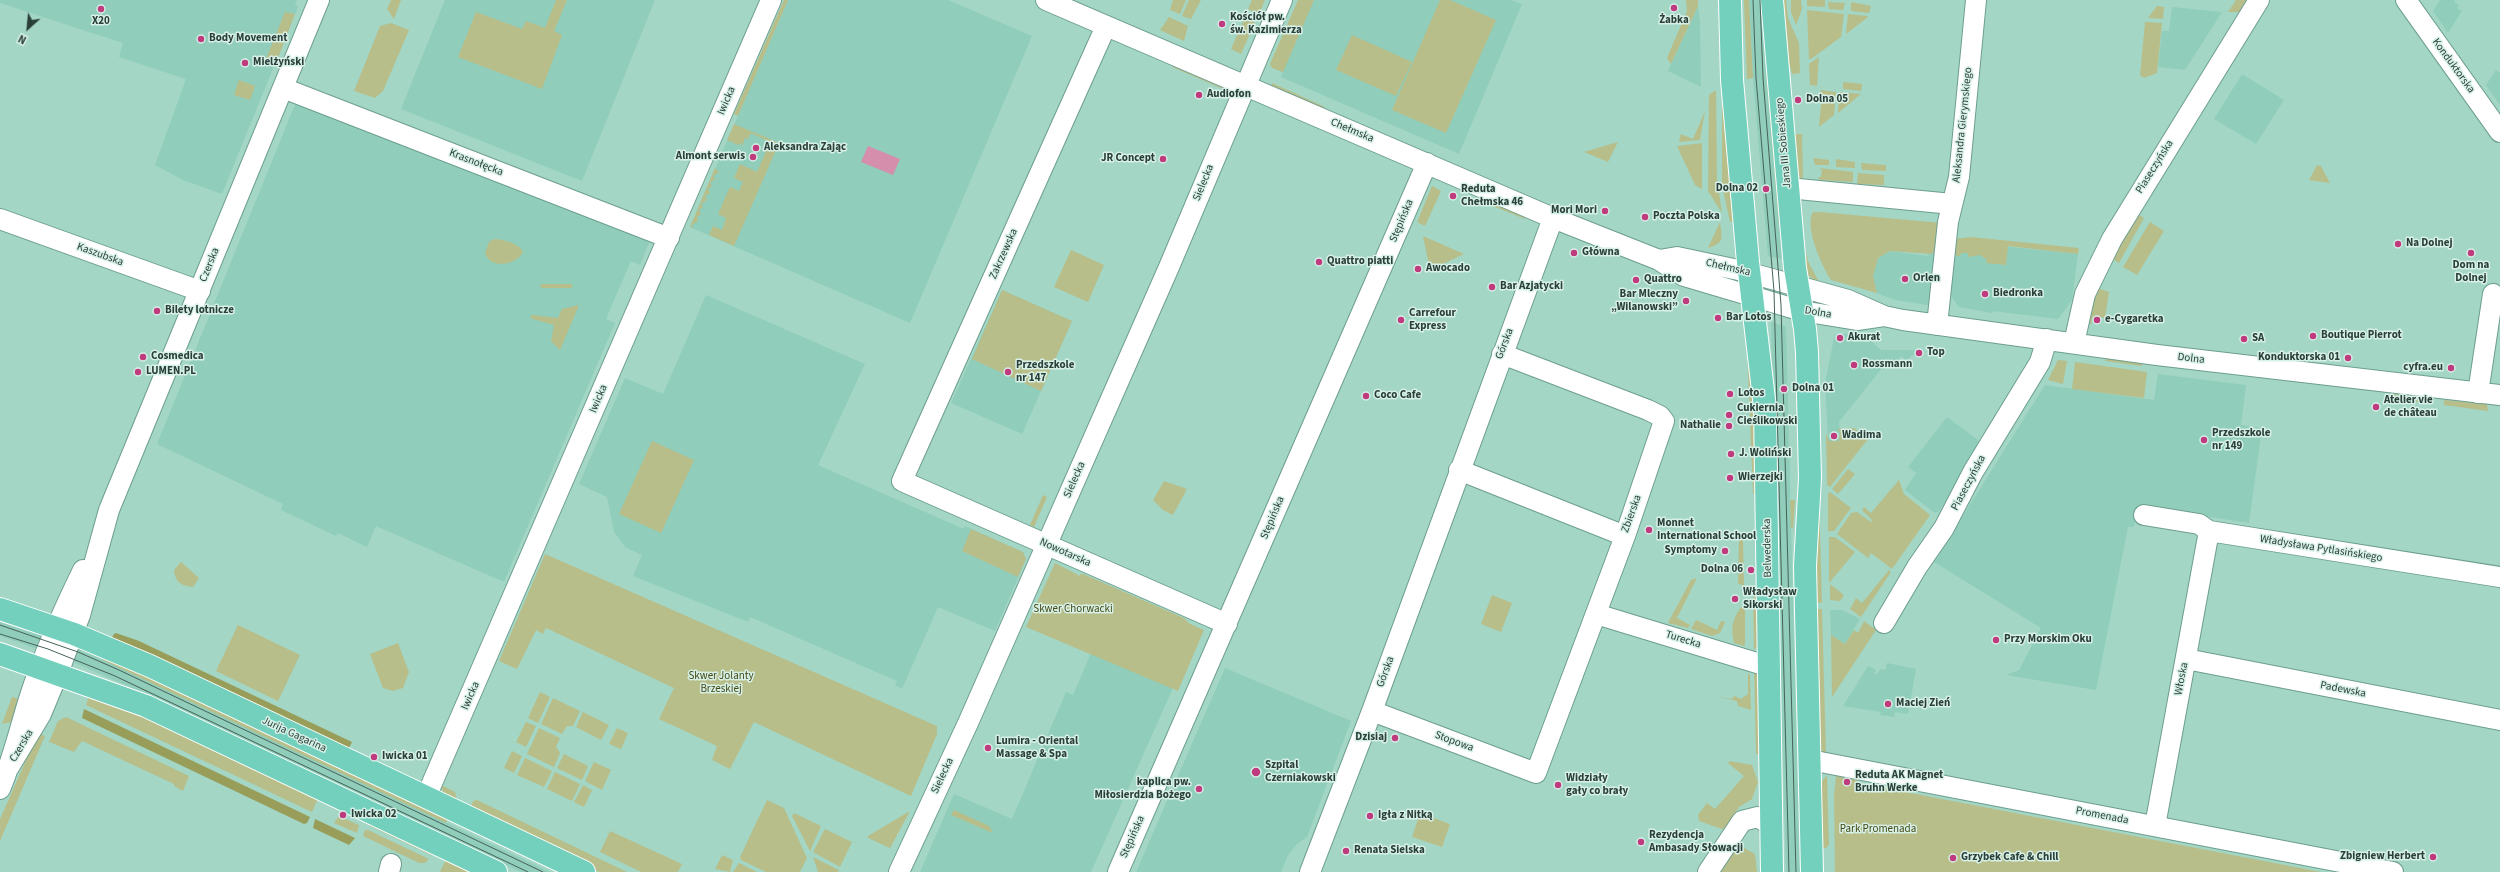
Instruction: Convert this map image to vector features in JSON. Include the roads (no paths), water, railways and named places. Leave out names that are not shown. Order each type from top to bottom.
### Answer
[{"type":"main road","points":[[1730,0],[1732,80],[1750,273]]},
{"type":"main road","name":"Jana III Sobieskiego","points":[[1772,0],[1797,285]]},
{"type":"main road","name":"Belwederska","points":[[1750,273],[1765,408],[1772,872]]},
{"type":"main road","points":[[1797,285],[1806,340],[1810,478],[1806,566],[1812,872]]},
{"type":"main road","name":"Jurija Gagarina","points":[[0,609],[65,631],[150,666],[584,872]]},
{"type":"main road","points":[[0,654],[50,670],[153,709],[496,872]]},
{"type":"street","name":"Czerska","points":[[0,789],[9,767],[38,718],[50,670],[103,530],[109,510],[319,0]]},
{"type":"street","name":"Iwicka","points":[[426,797],[771,0]]},
{"type":"street","name":"Chełmska","points":[[1046,0],[1553,218],[1659,260],[1684,276],[1753,297]]},
{"type":"street","name":"Sielecka","points":[[899,872],[968,723],[1172,260],[1282,0]]},
{"type":"street","name":"Aleksandra Gierymskiego","points":[[1937,325],[1948,222],[1959,176],[1976,0]]},
{"type":"street","name":"Piaseczyńska","points":[[2074,343],[2085,294],[2112,239],[2259,0]]},
{"type":"street","name":"Konduktorska","points":[[2406,0],[2500,132]]},
{"type":"street","name":"Zakrzewska","points":[[902,481],[1106,26]]},
{"type":"street","name":"Krasnołęcka","points":[[283,88],[671,232]]},
{"type":"street","name":"Stępińska","points":[[1118,872],[1427,163]]},
{"type":"street","points":[[1788,188],[1952,204]]},
{"type":"street","name":"Górska","points":[[1310,872],[1372,712],[1459,470],[1553,218]]},
{"type":"street","name":"Kaszubska","points":[[0,219],[200,291]]},
{"type":"street","name":"Chełmska","points":[[1659,260],[1677,257],[1797,285]]},
{"type":"street","name":"Dolna","points":[[1797,285],[1857,303],[1884,316],[1937,325],[2500,395]]},
{"type":"street","points":[[2478,393],[2493,294]]},
{"type":"street","name":"Dolna","points":[[1753,297],[1802,310],[1857,320],[1884,316]]},
{"type":"street","name":"Piaseczyńska","points":[[1884,623],[1914,573],[1944,528],[1973,472],[2040,362],[2047,339]]},
{"type":"street","name":"Zbierska","points":[[1502,354],[1648,410],[1660,416],[1664,421],[1625,536],[1536,773]]},
{"type":"street","points":[[1459,470],[1625,536]]},
{"type":"street","name":"Nowotarska","points":[[902,481],[1227,624]]},
{"type":"street","name":"Władysława Pytlasińskiego","points":[[2144,515],[2199,524],[2210,531],[2500,577]]},
{"type":"street","name":"Włoska","points":[[2155,826],[2210,531]]},
{"type":"street","name":"Turecka","points":[[1596,614],[1770,667]]},
{"type":"street","name":"Padewska","points":[[2186,659],[2500,720]]},
{"type":"street","name":"Stopowa","points":[[1372,712],[1536,773]]},
{"type":"street","name":"Promenada","points":[[1810,760],[2393,872]]},
{"type":"street","points":[[1708,872],[1742,821],[1753,816],[1762,818],[1772,826]]},
{"type":"tram line","points":[[1753,0],[1756,78],[1774,291],[1789,872]]},
{"type":"tram line","points":[[1760,0],[1763,78],[1781,305],[1796,872]]},
{"type":"tram line","points":[[0,625],[78,652],[119,670],[543,872]]},
{"type":"tram line","points":[[0,634],[48,649],[115,676],[528,872]]},
{"type":"place","name":"Żabka","points":[[1674,8]]},
{"type":"place","name":"X20","points":[[101,9]]},
{"type":"place","name":"Kościół pw. św. Kazimierza","points":[[1222,24]]},
{"type":"place","name":"Body Movement","points":[[201,39]]},
{"type":"place","name":"Mielżyński","points":[[245,63]]},
{"type":"place","name":"Audiofon","points":[[1199,95]]},
{"type":"place","name":"Dolna 05","points":[[1798,100]]},
{"type":"place","name":"Aleksandra Zając","points":[[756,148]]},
{"type":"place","name":"Almont serwis","points":[[753,157]]},
{"type":"place","name":"JR Concept","points":[[1163,159]]},
{"type":"place","name":"Dolna 02","points":[[1766,189]]},
{"type":"place","name":"Reduta Chełmska 46","points":[[1453,196]]},
{"type":"place","name":"Mori Mori","points":[[1605,211]]},
{"type":"place","name":"Poczta Polska","points":[[1645,217]]},
{"type":"place","name":"Na Dolnej","points":[[2398,244]]},
{"type":"place","name":"Główna","points":[[1574,253]]},
{"type":"place","name":"Dom na Dolnej","points":[[2471,253]]},
{"type":"place","name":"Quattro piatti","points":[[1319,262]]},
{"type":"place","name":"Awocado","points":[[1418,269]]},
{"type":"place","name":"Orlen","points":[[1905,279]]},
{"type":"place","name":"Quattro","points":[[1636,280]]},
{"type":"place","name":"Bar Azjatycki","points":[[1492,287]]},
{"type":"place","name":"Biedronka","points":[[1985,294]]},
{"type":"place","name":"Bar Mleczny „Wilanowski”","points":[[1686,301]]},
{"type":"place","name":"Bilety lotnicze","points":[[157,311]]},
{"type":"place","name":"Bar Lotos","points":[[1718,318]]},
{"type":"place","name":"Carrefour Express","points":[[1401,320]]},
{"type":"place","name":"e-Cygaretka","points":[[2097,320]]},
{"type":"place","name":"Boutique Pierrot","points":[[2313,336]]},
{"type":"place","name":"Akurat","points":[[1840,338]]},
{"type":"place","name":"SA","points":[[2244,339]]},
{"type":"place","name":"Top","points":[[1919,353]]},
{"type":"place","name":"Cosmedica","points":[[143,357]]},
{"type":"place","name":"Konduktorska 01","points":[[2348,358]]},
{"type":"place","name":"Rossmann","points":[[1854,365]]},
{"type":"place","name":"cyfra.eu","points":[[2451,368]]},
{"type":"place","name":"LUMEN.PL","points":[[138,372]]},
{"type":"place","name":"Przedszkole nr 147","points":[[1008,372]]},
{"type":"place","name":"Dolna 01","points":[[1784,389]]},
{"type":"place","name":"Lotos","points":[[1730,394]]},
{"type":"place","name":"Coco Cafe","points":[[1366,396]]},
{"type":"place","name":"Atelier vie de château","points":[[2376,407]]},
{"type":"place","name":"Cukiernia Cieślikowski","points":[[1729,415]]},
{"type":"place","name":"Nathalie","points":[[1729,426]]},
{"type":"place","name":"Wadima","points":[[1834,436]]},
{"type":"place","name":"Przedszkole nr 149","points":[[2204,440]]},
{"type":"place","name":"J. Woliński","points":[[1731,454]]},
{"type":"place","name":"Wierzejki","points":[[1730,478]]},
{"type":"place","name":"Monnet International School","points":[[1649,530]]},
{"type":"place","name":"Symptomy","points":[[1725,551]]},
{"type":"place","name":"Dolna 06","points":[[1751,570]]},
{"type":"place","name":"Władysław Sikorski","points":[[1735,599]]},
{"type":"place","name":"Przy Morskim Oku","points":[[1996,640]]},
{"type":"place","name":"Maciej Zień","points":[[1888,704]]},
{"type":"place","name":"Dzisiaj","points":[[1395,738]]},
{"type":"place","name":"Lumira - Oriental Massage & Spa","points":[[988,748]]},
{"type":"place","name":"Iwicka 01","points":[[374,757]]},
{"type":"place","name":"Szpital Czerniakowski","points":[[1256,772]]},
{"type":"place","name":"Reduta AK Magnet Bruhn Werke","points":[[1847,782]]},
{"type":"place","name":"Widziały gały co brały","points":[[1558,785]]},
{"type":"place","name":"kaplica pw. Miłosierdzia Bożego","points":[[1199,789]]},
{"type":"place","name":"Iwicka 02","points":[[343,815]]},
{"type":"place","name":"Igła z Nitką","points":[[1370,816]]},
{"type":"place","name":"Rezydencja Ambasady Słowacji","points":[[1641,842]]},
{"type":"place","name":"Renata Sielska","points":[[1346,851]]},
{"type":"place","name":"Zbigniew Herbert","points":[[2433,857]]},
{"type":"place","name":"Grzybek Cafe & Chill","points":[[1953,858]]},
{"type":"park label","name":"Skwer Chorwacki","points":[[1073,610]]},
{"type":"park label","name":"Skwer Jolanty Brzeskiej","points":[[721,683]]},
{"type":"park label","name":"Park Promenada","points":[[1878,830]]}]
